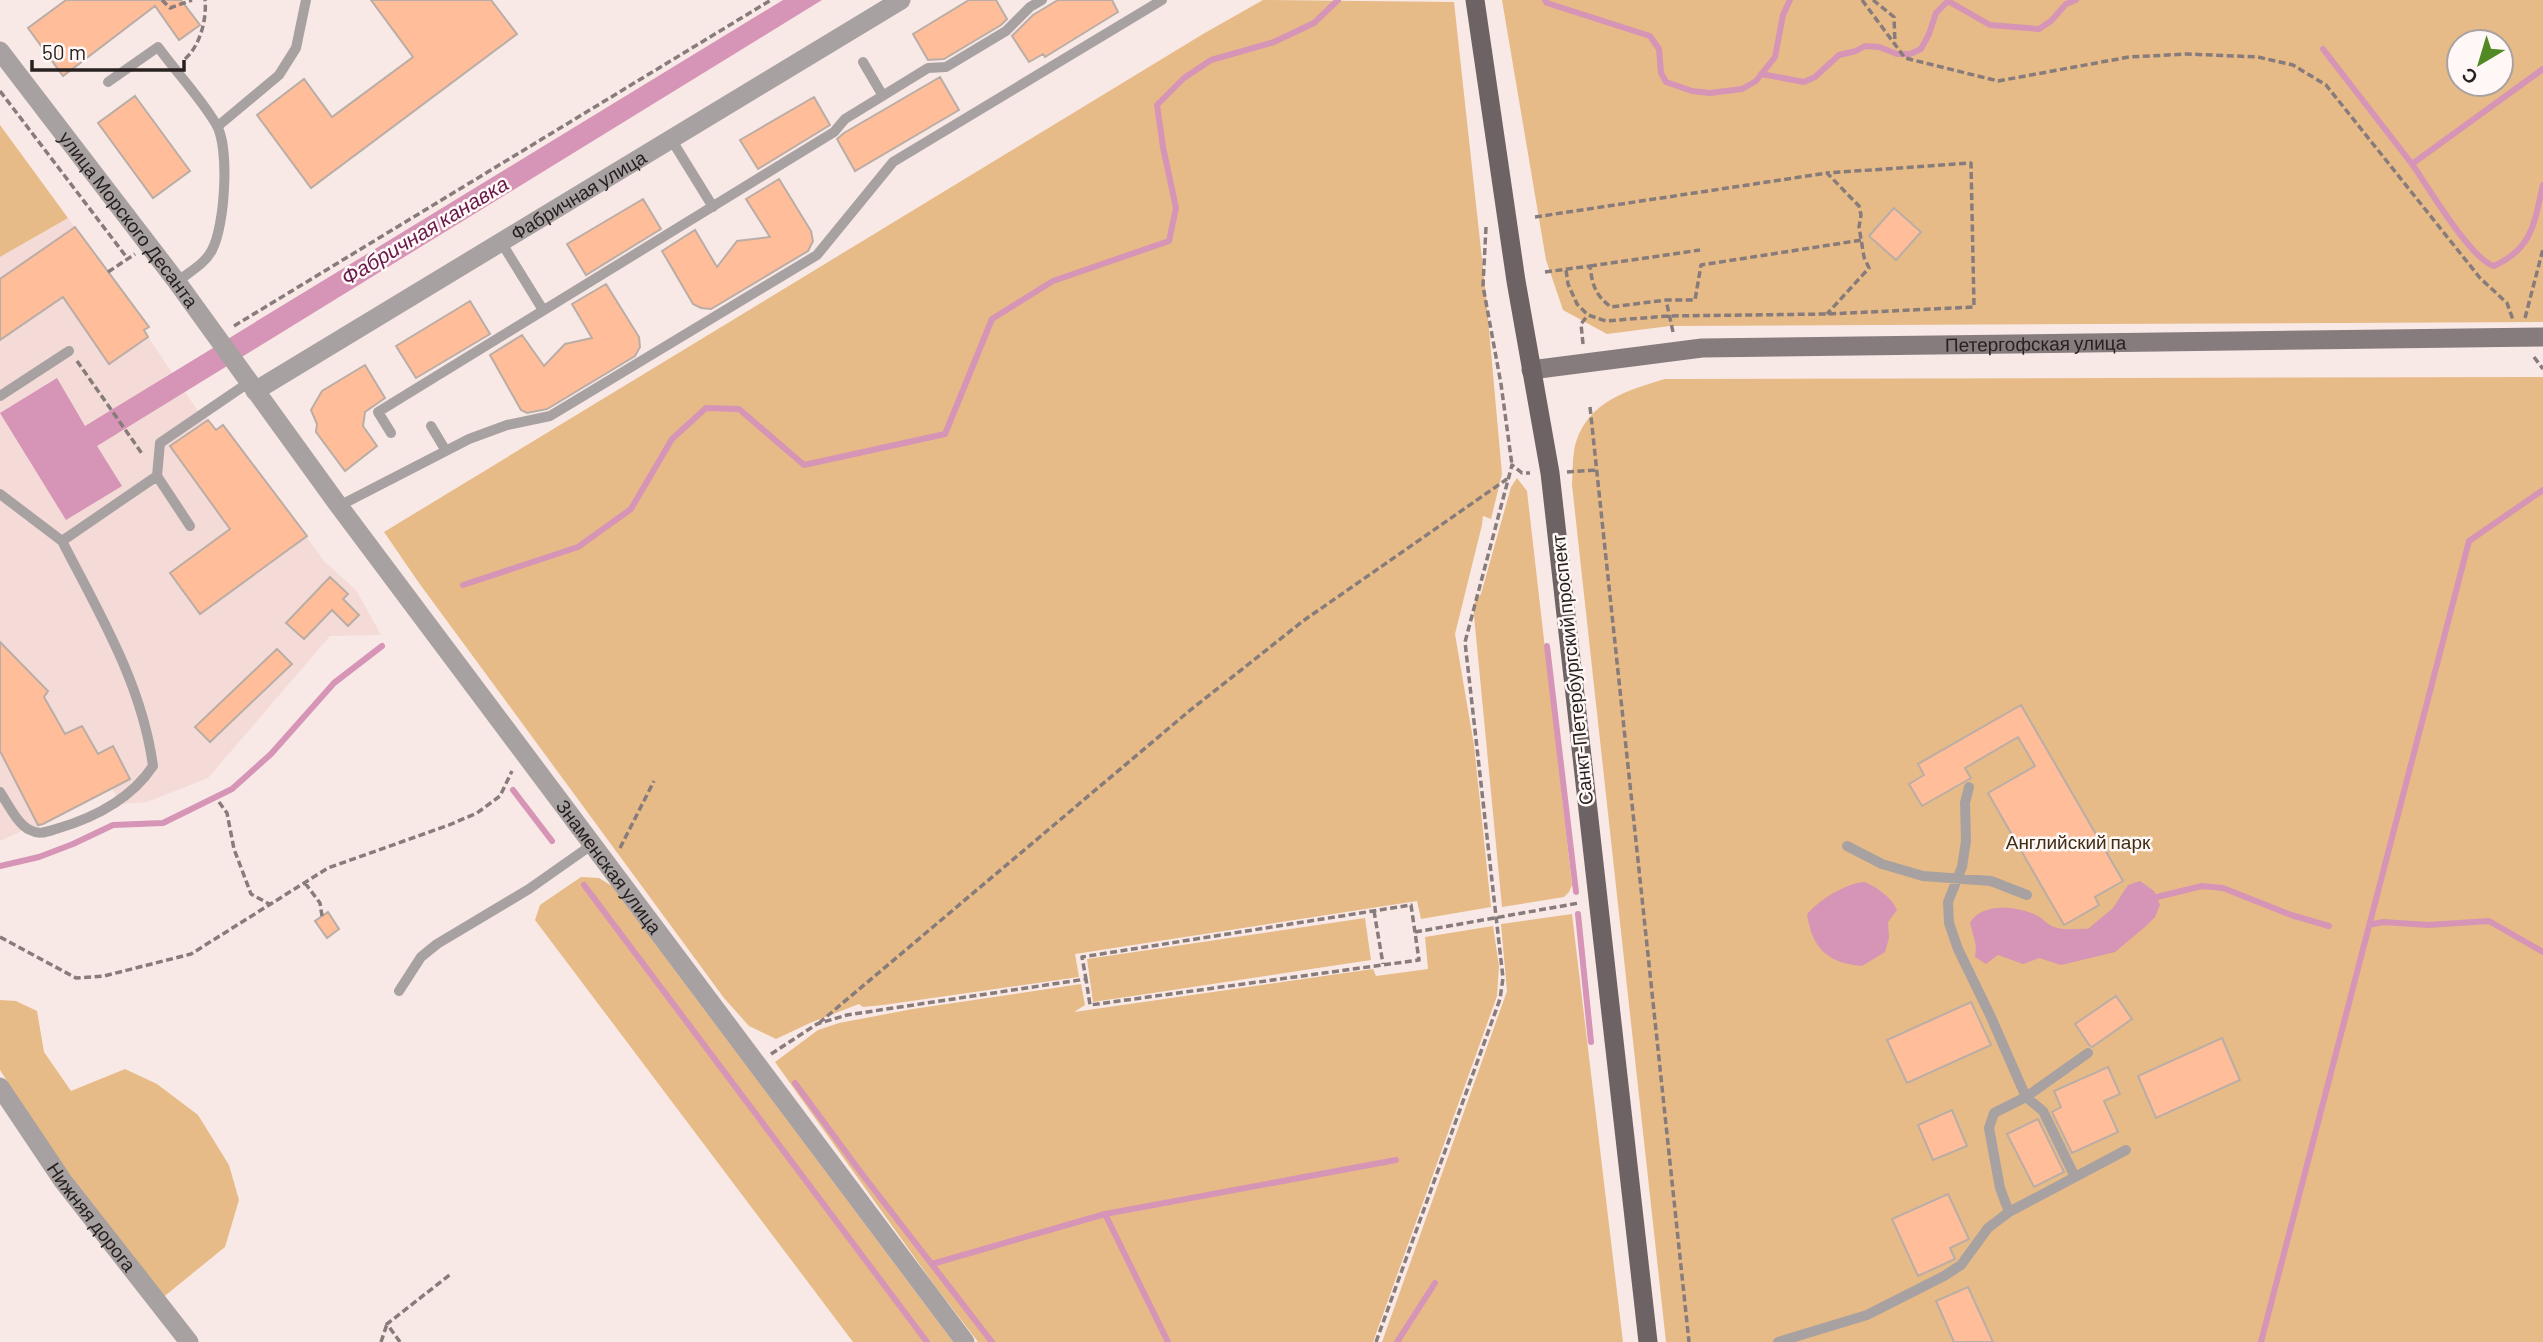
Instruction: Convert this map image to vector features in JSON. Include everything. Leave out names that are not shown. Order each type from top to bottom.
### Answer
[{"type":"main road","name":"Санкт-Петербургский проспект","points":[[1475,1],[1531,370],[1550,473],[1648,1342]]},
{"type":"main road","name":"Петергофская улица","points":[[1531,370],[1702,348],[2543,337]]},
{"type":"street","name":"Фабричная улица","points":[[248,382],[501,242],[901,0]]},
{"type":"street","name":"улица Морского Десанта","points":[[0,51],[177,282],[248,382]]},
{"type":"street","name":"Знаменская улица","points":[[248,382],[965,1342]]},
{"type":"street","name":"Нижняя дорога","points":[[0,1087],[63,1181],[189,1342]]},
{"type":"lane","points":[[218,126],[279,75],[296,48],[306,0]]},
{"type":"lane","points":[[391,433],[378,412],[834,132],[845,120],[928,68],[946,67],[1006,31],[1042,0]]},
{"type":"lane","points":[[340,506],[469,439],[507,425],[550,416],[817,255],[893,162],[1162,0]]},
{"type":"lane","points":[[108,82],[158,47],[218,126],[225,181],[217,239],[203,262],[177,282]]},
{"type":"lane","points":[[863,62],[883,96]]},
{"type":"lane","points":[[671,139],[713,207]]},
{"type":"lane","points":[[501,242],[542,310]]},
{"type":"lane","points":[[0,396],[69,351]]},
{"type":"lane","points":[[190,526],[157,476],[160,443],[248,382]]},
{"type":"lane","points":[[431,426],[446,451]]},
{"type":"lane","points":[[62,541],[157,476]]},
{"type":"lane","points":[[0,494],[62,541],[121,654],[150,745],[153,766],[143,780],[107,810],[38,834],[26,829],[0,792]]},
{"type":"lane","points":[[1969,787],[1965,803],[1966,841],[1962,867],[1948,902],[1949,923],[1958,949],[2026,1097],[2043,1111],[2075,1177]]},
{"type":"lane","points":[[399,991],[421,957],[438,944],[529,889],[593,844]]},
{"type":"lane","points":[[1847,846],[1882,864],[1923,876],[1991,881],[2027,895]]},
{"type":"lane","points":[[2009,1212],[2000,1188],[1989,1128],[1994,1114],[2026,1097],[2088,1054]]},
{"type":"lane","points":[[1777,1342],[1867,1315],[1944,1276],[1961,1265],[1988,1228],[2009,1212],[2126,1150]]},
{"type":"path","points":[[162,0],[170,8],[191,0]]},
{"type":"path","points":[[173,68],[191,54],[201,34],[205,0]]},
{"type":"path","points":[[211,329],[771,0]]},
{"type":"path","points":[[1862,0],[1905,58],[1998,81],[2141,57],[2187,54],[2258,57],[2293,65],[2326,85],[2480,278],[2507,303],[2520,337]]},
{"type":"path","points":[[1873,0],[1894,17],[1895,46]]},
{"type":"path","points":[[0,91],[128,259],[108,272]]},
{"type":"path","points":[[1535,217],[1827,173],[1971,163],[1974,307],[1827,314],[1668,316],[1606,321],[1588,315],[1577,304],[1568,284],[1566,270]]},
{"type":"path","points":[[1827,173],[1859,206],[1862,240],[1869,268],[1827,314]]},
{"type":"path","points":[[1376,1342],[1500,999],[1503,978],[1465,642],[1512,464],[1483,286],[1487,219]]},
{"type":"path","points":[[1590,266],[1591,279],[1598,298],[1611,307],[1666,300],[1695,300],[1701,265],[1862,240]]},
{"type":"path","points":[[2520,337],[2543,249]]},
{"type":"path","points":[[1545,272],[1700,250]]},
{"type":"path","points":[[1666,300],[1672,332]]},
{"type":"path","points":[[1583,344],[1581,324],[1588,315]]},
{"type":"path","points":[[69,351],[143,454]]},
{"type":"path","points":[[1590,407],[1689,1342]]},
{"type":"path","points":[[1512,464],[1522,473]]},
{"type":"path","points":[[1560,473],[1597,470]]},
{"type":"path","points":[[756,1063],[817,1024],[1188,712],[1292,629],[1507,478]]},
{"type":"path","points":[[0,937],[76,978],[104,975],[191,954],[328,868],[477,813],[500,796],[520,749]]},
{"type":"path","points":[[607,863],[621,846],[654,781]]},
{"type":"path","points":[[219,802],[227,813],[234,849],[251,894],[271,905]]},
{"type":"path","points":[[305,883],[320,904],[322,916]]},
{"type":"path","points":[[1415,932],[1579,903]]},
{"type":"path","points":[[1412,905],[1415,932],[1419,960],[1090,1005],[1082,957],[1412,905]]},
{"type":"path","points":[[1374,911],[1383,964]]},
{"type":"path","points":[[817,1024],[847,1015],[1086,979]]},
{"type":"path","points":[[381,1342],[387,1324],[452,1273]]},
{"type":"path","points":[[387,1324],[401,1342]]},
{"type":"shaded area","points":[[68,218],[149,327],[144,331],[200,414],[207,418],[216,430],[223,425],[325,562],[356,590],[381,635],[330,636],[208,778],[147,802],[121,804],[112,789],[39,827],[26,829],[0,841],[0,257]]},
{"type":"green space","points":[[1263,0],[1454,2],[1502,474],[1491,519],[1483,516],[1455,634],[1474,745],[1491,907],[1421,919],[1417,901],[1075,954],[1079,977],[883,1005],[863,1007],[859,1004],[776,1039],[749,1026],[724,998],[384,532]]},
{"type":"green space","points":[[1502,0],[2543,0],[2543,322],[1670,326],[1607,334],[1563,310],[1546,260]]},
{"type":"green space","points":[[0,125],[68,218],[0,257]]},
{"type":"green space","name":"Английский парк","points":[[2543,377],[2543,1342],[1666,1342],[1572,485],[1576,442],[1590,416],[1624,393],[1665,379]]},
{"type":"green space","points":[[1517,478],[1527,491],[1572,885],[1564,897],[1502,907],[1473,605],[1481,594],[1511,487]]},
{"type":"green space","points":[[581,877],[599,878],[612,886],[953,1342],[853,1342],[535,920],[540,905]]},
{"type":"green space","points":[[1572,914],[1623,1342],[1382,1342],[1507,991],[1501,924]]},
{"type":"green space","points":[[1365,918],[1371,960],[1093,1002],[1087,959]]},
{"type":"green space","points":[[1493,926],[1499,966],[1497,996],[1373,1342],[978,1342],[775,1062],[818,1030],[839,1023],[1081,984],[1085,1005],[1074,1012],[1373,969],[1376,976],[1428,969],[1425,937]]},
{"type":"green space","points":[[0,1000],[16,1001],[37,1011],[44,1052],[71,1091],[125,1069],[157,1084],[198,1115],[229,1165],[239,1200],[225,1247],[161,1299],[45,1141],[0,1070]]},
{"type":"water","name":"Фабричная канавка","points":[[783,0],[822,0],[97,446],[122,486],[66,520],[0,413],[57,378],[85,426]]},
{"type":"water","points":[[2140,881],[2154,891],[2160,905],[2155,917],[2115,952],[2061,965],[2039,958],[2023,964],[1998,955],[1986,964],[1975,957],[1976,946],[1970,923],[1982,912],[2010,908],[2036,915],[2058,928],[2088,929],[2113,908],[2128,885]]},
{"type":"water","points":[[1863,882],[1883,893],[1897,910],[1888,922],[1889,938],[1885,952],[1862,966],[1839,961],[1823,952],[1813,936],[1807,914],[1833,894]]},
{"type":"building","points":[[66,0],[181,0],[200,25],[179,40],[155,6],[63,76],[28,28]]},
{"type":"building","points":[[371,0],[491,0],[517,34],[311,188],[257,115],[304,79],[332,117],[413,57]]},
{"type":"building","points":[[969,0],[996,0],[1007,19],[944,59],[928,60],[913,34]]},
{"type":"building","points":[[1058,0],[1112,0],[1118,12],[1045,57],[1043,54],[1029,62],[1012,36],[1033,15]]},
{"type":"building","points":[[940,77],[959,110],[855,171],[837,139]]},
{"type":"building","points":[[135,96],[190,171],[153,198],[98,123]]},
{"type":"building","points":[[814,97],[830,125],[758,169],[740,140]]},
{"type":"building","points":[[779,179],[811,231],[813,241],[808,251],[711,309],[693,304],[662,251],[695,230],[717,267],[737,241],[770,237],[746,199]]},
{"type":"building","points":[[643,199],[661,229],[586,275],[567,244]]},
{"type":"building","points":[[1894,208],[1921,232],[1896,260],[1869,236]]},
{"type":"building","points":[[75,227],[149,327],[144,330],[148,337],[109,364],[63,297],[0,340],[0,279]]},
{"type":"building","points":[[606,284],[639,337],[640,347],[635,356],[547,409],[527,413],[521,410],[490,355],[522,335],[544,366],[565,344],[592,338],[572,304]]},
{"type":"building","points":[[470,301],[490,334],[416,378],[396,346]]},
{"type":"building","points":[[365,365],[385,398],[365,412],[363,426],[377,446],[345,471],[316,432],[317,424],[311,410],[322,391]]},
{"type":"building","points":[[208,420],[216,430],[223,425],[307,536],[200,614],[170,573],[230,529],[170,446]]},
{"type":"building","points":[[330,577],[348,594],[343,599],[359,615],[348,626],[332,610],[304,639],[286,623]]},
{"type":"building","points":[[0,642],[48,691],[44,697],[65,734],[82,726],[98,754],[113,746],[130,779],[38,825],[0,751]]},
{"type":"building","points":[[277,649],[292,664],[210,742],[195,727]]},
{"type":"building","points":[[2021,705],[2123,881],[2095,897],[2099,905],[2064,925],[1988,793],[2035,766],[2018,737],[1965,768],[1971,778],[1922,806],[1909,784],[1924,775],[1918,764]]},
{"type":"building","points":[[328,912],[339,929],[327,938],[315,921]]},
{"type":"building","points":[[2116,996],[2132,1019],[2092,1047],[2075,1024]]},
{"type":"building","points":[[1971,1002],[1991,1045],[1907,1083],[1887,1040]]},
{"type":"building","points":[[2222,1038],[2240,1080],[2156,1118],[2138,1076]]},
{"type":"building","points":[[2108,1067],[2120,1094],[2104,1101],[2118,1132],[2072,1153],[2052,1112],[2061,1107],[2054,1091]]},
{"type":"building","points":[[1952,1110],[1967,1146],[1933,1160],[1918,1125]]},
{"type":"building","points":[[2038,1119],[2064,1172],[2034,1187],[2007,1134]]},
{"type":"building","points":[[1948,1194],[1969,1239],[1950,1248],[1955,1259],[1918,1276],[1892,1219]]},
{"type":"building","points":[[1968,1287],[1993,1342],[1954,1342],[1936,1301]]},
{"type":"waterway","points":[[463,585],[578,547],[631,509],[672,439],[706,408],[739,409],[804,465],[945,434],[992,319],[1053,281],[1169,241],[1176,208],[1157,105],[1184,78],[1211,60],[1274,42],[1314,23],[1338,0]]},
{"type":"waterway","points":[[1545,0],[1547,3],[1650,36],[1659,49],[1661,73],[1666,82],[1692,91],[1710,93],[1742,89],[1756,81],[1775,57],[1783,15],[1790,0]]},
{"type":"waterway","points":[[1761,74],[1804,82],[1815,77],[1839,55],[1865,46],[1879,47],[1897,54],[1910,54],[1921,49],[1936,13],[1948,1],[1990,25],[2039,29],[2051,21],[2066,4],[2076,0]]},
{"type":"waterway","points":[[2323,49],[2412,164]]},
{"type":"waterway","points":[[2543,69],[2412,164],[2462,237],[2484,261],[2494,266],[2517,251],[2530,233],[2543,185]]},
{"type":"waterway","points":[[2261,1342],[2469,541],[2543,490]]},
{"type":"waterway","points":[[0,866],[39,857],[113,825],[163,823],[232,789],[271,754],[334,683],[382,646]]},
{"type":"waterway","points":[[1547,646],[1576,892]]},
{"type":"waterway","points":[[513,790],[552,841]]},
{"type":"waterway","points":[[584,885],[927,1342]]},
{"type":"waterway","points":[[2157,897],[2202,886],[2223,888],[2291,915],[2329,926]]},
{"type":"waterway","points":[[1578,914],[1591,1042]]},
{"type":"waterway","points":[[2369,925],[2383,922],[2428,925],[2489,921],[2543,952]]},
{"type":"waterway","points":[[795,1083],[992,1342]]},
{"type":"waterway","points":[[1105,1214],[1396,1160]]},
{"type":"waterway","points":[[932,1264],[1105,1214],[1168,1342]]},
{"type":"waterway","points":[[1397,1342],[1435,1283]]}]
